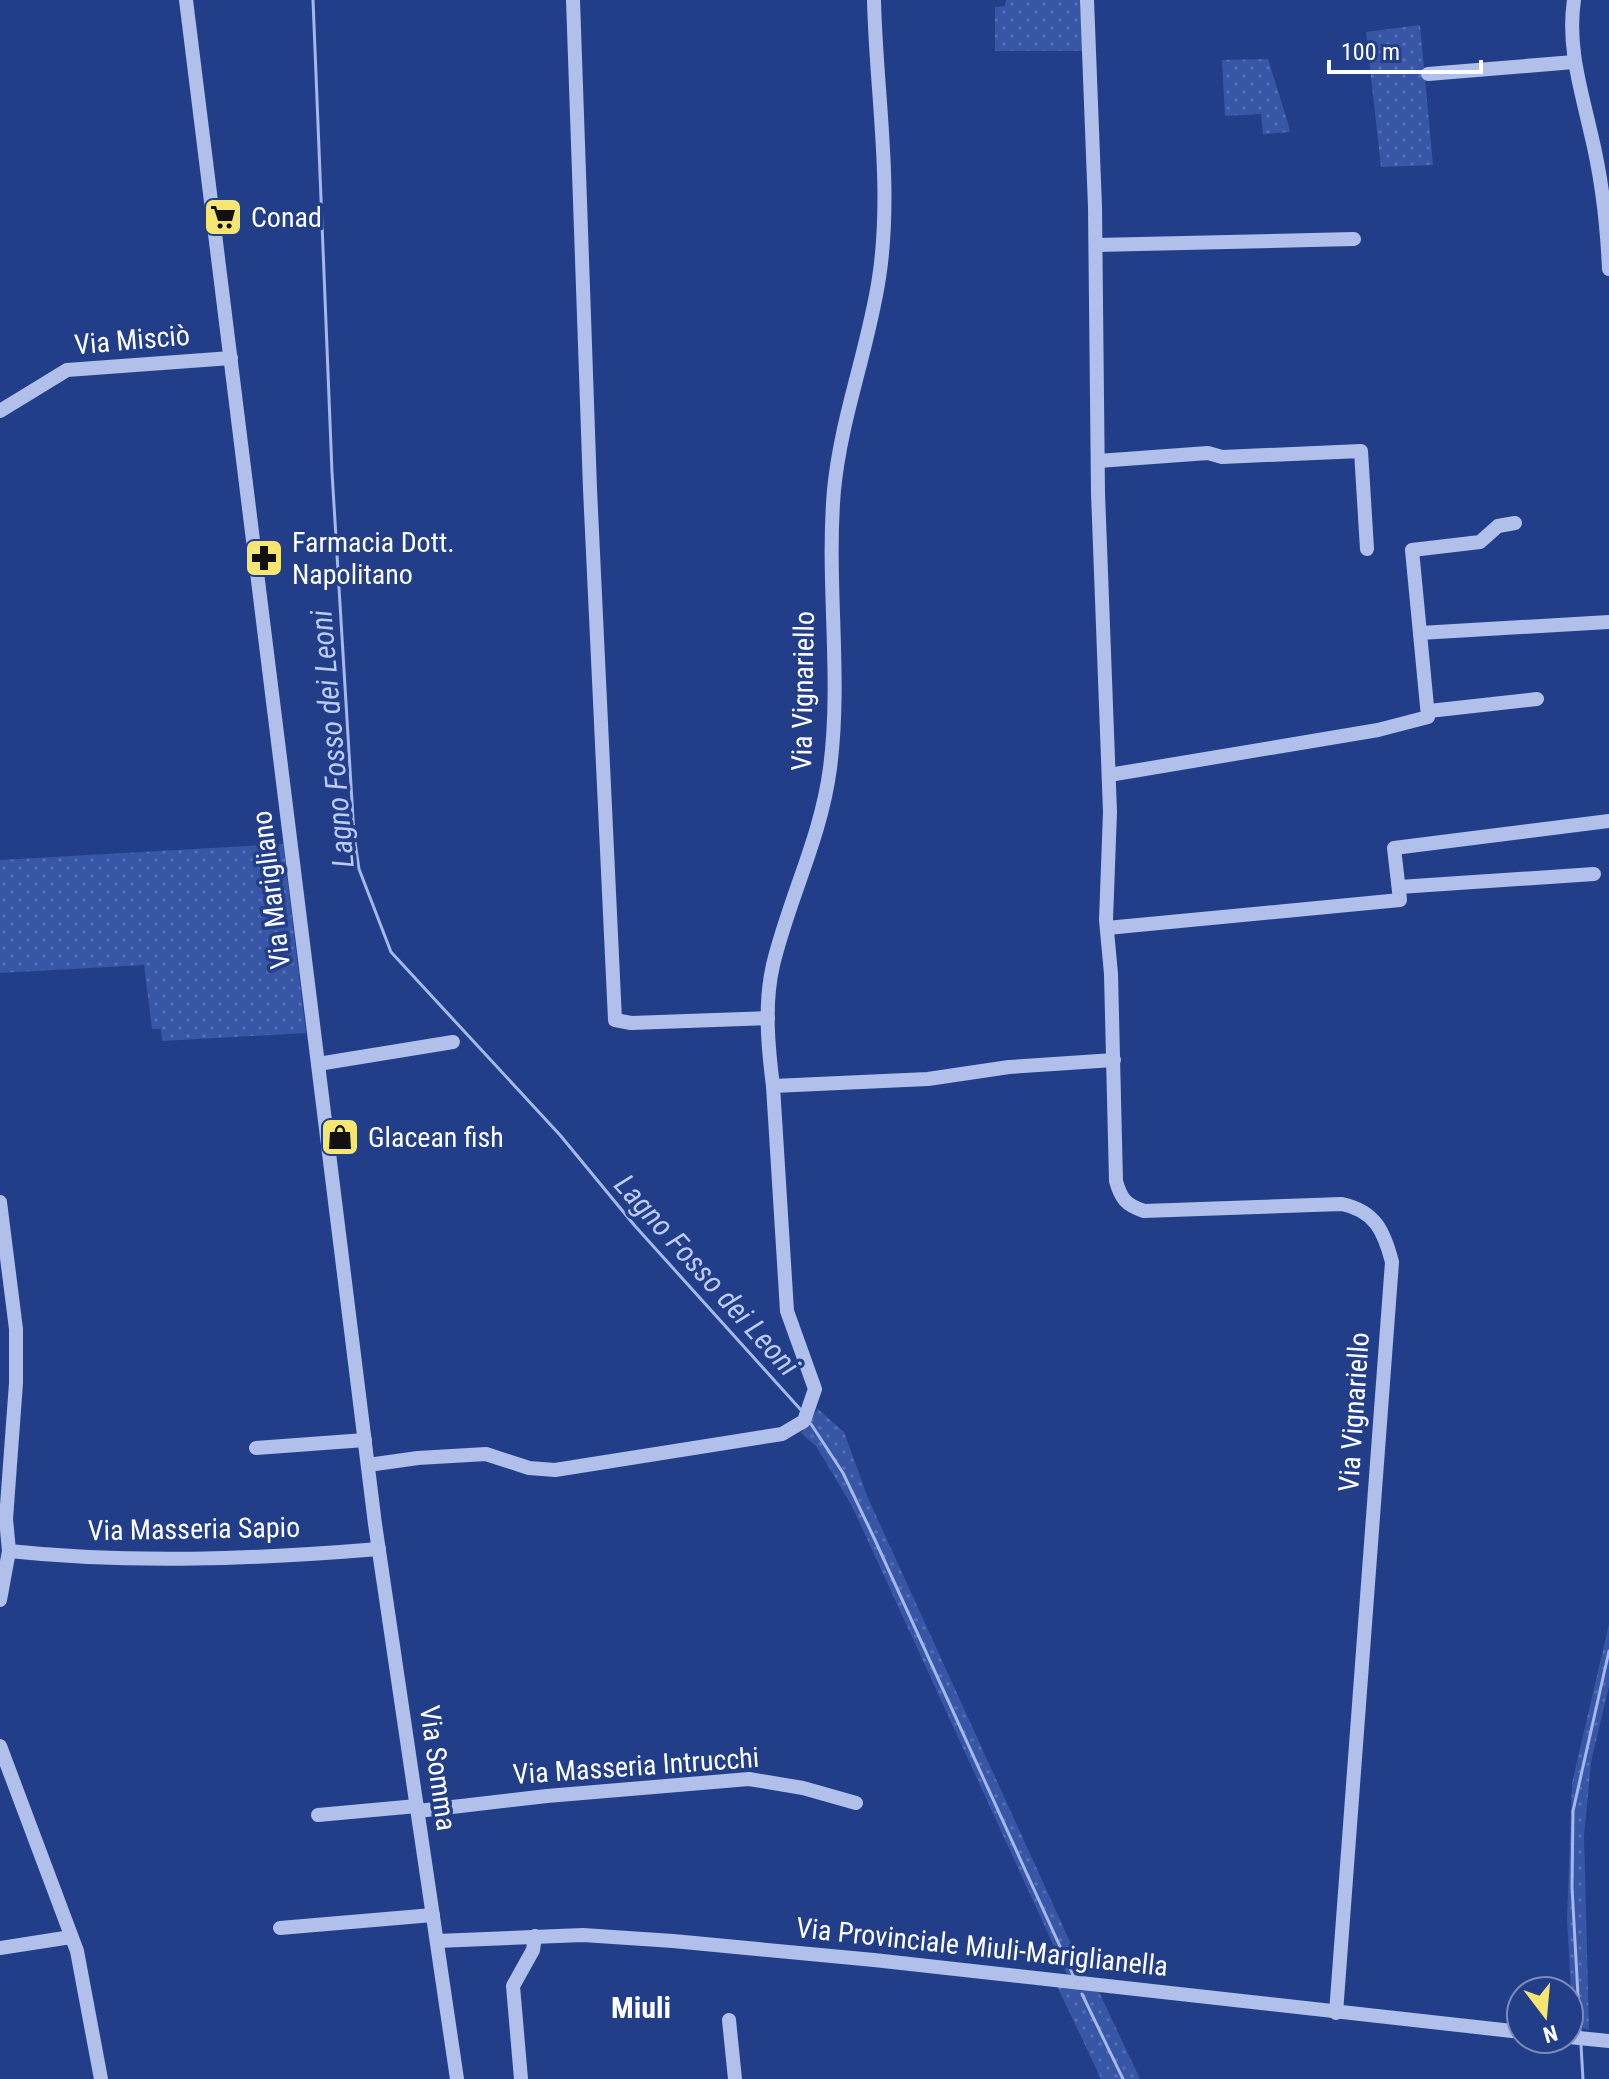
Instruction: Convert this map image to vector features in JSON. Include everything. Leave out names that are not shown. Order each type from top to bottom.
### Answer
[{"type":"street","name":"Via Marigliano","points":[[186,0],[368,1465]]},
{"type":"street","points":[[573,0],[590,489],[615,1020],[631,1023],[768,1018]]},
{"type":"street","name":"Via Vignariello","points":[[368,1465],[486,1454],[543,1470],[589,1466],[782,1434],[804,1421],[814,1400],[814,1379],[793,1336],[787,1311],[768,1018],[773,966],[814,847],[831,761],[834,717],[830,566],[834,488],[849,396],[874,303],[882,254],[884,171],[874,0]]},
{"type":"street","name":"Via Vignariello","points":[[1087,0],[1096,245],[1098,461],[1109,775],[1107,928],[1116,1181],[1120,1195],[1129,1206],[1144,1211],[1342,1204],[1358,1207],[1383,1230],[1392,1262],[1336,2013]]},
{"type":"street","points":[[1574,0],[1571,21],[1574,62],[1603,195],[1609,269]]},
{"type":"street","points":[[1428,74],[1574,62]]},
{"type":"street","points":[[1096,245],[1354,239]]},
{"type":"street","name":"Via Misciò","points":[[0,411],[67,370],[231,358]]},
{"type":"street","points":[[1098,461],[1208,453],[1222,457],[1361,451],[1367,549]]},
{"type":"street","points":[[1109,775],[1378,730],[1428,717],[1412,550],[1480,542],[1498,526],[1515,523]]},
{"type":"street","points":[[1420,633],[1609,622]]},
{"type":"street","points":[[1429,711],[1537,699]]},
{"type":"street","points":[[1107,928],[1400,900],[1394,848],[1609,821]]},
{"type":"street","points":[[1399,887],[1594,874]]},
{"type":"street","points":[[318,1064],[453,1042]]},
{"type":"street","points":[[773,1086],[928,1079],[1009,1067],[1114,1060]]},
{"type":"street","points":[[0,1202],[16,1329],[15,1398],[3,1520],[9,1551],[0,1600]]},
{"type":"street","points":[[256,1448],[365,1440]]},
{"type":"street","name":"Via Somma","points":[[368,1465],[457,2079]]},
{"type":"street","name":"Via Masseria Sapio","points":[[9,1551],[61,1556],[220,1558],[379,1549]]},
{"type":"street","points":[[0,1746],[71,1937],[90,2007],[101,2079]]},
{"type":"street","name":"Via Masseria Intrucchi","points":[[318,1815],[749,1779],[803,1788],[856,1803]]},
{"type":"street","points":[[280,1928],[433,1915]]},
{"type":"street","points":[[521,2079],[513,1986],[533,1950],[535,1936]]},
{"type":"street","name":"Via Provinciale Miuli-Mariglianella","points":[[437,1941],[598,1936],[874,1960],[1505,2030]]},
{"type":"street","points":[[0,1948],[71,1937]]},
{"type":"street","points":[[729,2020],[735,2079]]},
{"type":"street","points":[[1585,2039],[1609,2041]]},
{"type":"shaded area","points":[[1006,0],[1080,0],[1083,51],[995,51],[995,7],[1005,6]]},
{"type":"shaded area","points":[[1420,25],[1433,165],[1381,167],[1366,32]]},
{"type":"shaded area","points":[[1268,59],[1290,132],[1263,134],[1261,114],[1225,116],[1222,60]]},
{"type":"shaded area","points":[[283,844],[306,1033],[162,1041],[161,1029],[152,1029],[144,965],[0,973],[0,860]]},
{"type":"shaded area","points":[[818,1409],[844,1432],[868,1498],[1087,1979],[1068,1977],[852,1506],[816,1446],[801,1433]]},
{"type":"shaded area","points":[[1609,1624],[1609,1686],[1591,1762],[1584,1836],[1589,2030],[1585,2029],[1585,1975],[1570,1975],[1567,1919],[1572,1783]]},
{"type":"shaded area","points":[[1057,1986],[1099,1992],[1140,2079],[1101,2079]]},
{"type":"waterway","name":"Lagno Fosso dei Leoni","points":[[313,0],[332,472],[354,835],[359,869],[391,952],[560,1135],[635,1226],[801,1410]]},
{"type":"waterway","name":"Lagno Fosso dei Leoni","points":[[811,1424],[843,1473],[875,1540],[1073,1975]]},
{"type":"waterway","points":[[1577,1975],[1572,1887],[1573,1811],[1609,1651]]},
{"type":"waterway","name":"Lagno Fosso dei Leoni","points":[[1082,1994],[1123,2079]]},
{"type":"waterway","points":[[1582,2055],[1583,2079]]},
{"type":"place","name":"Conad","points":[[223,217]]},
{"type":"place","name":"Farmacia Dott. Napolitano","points":[[264,558]]},
{"type":"place","name":"Glacean fish","points":[[340,1137]]},
{"type":"district","name":"Miuli","points":[[641,2007]]}]
